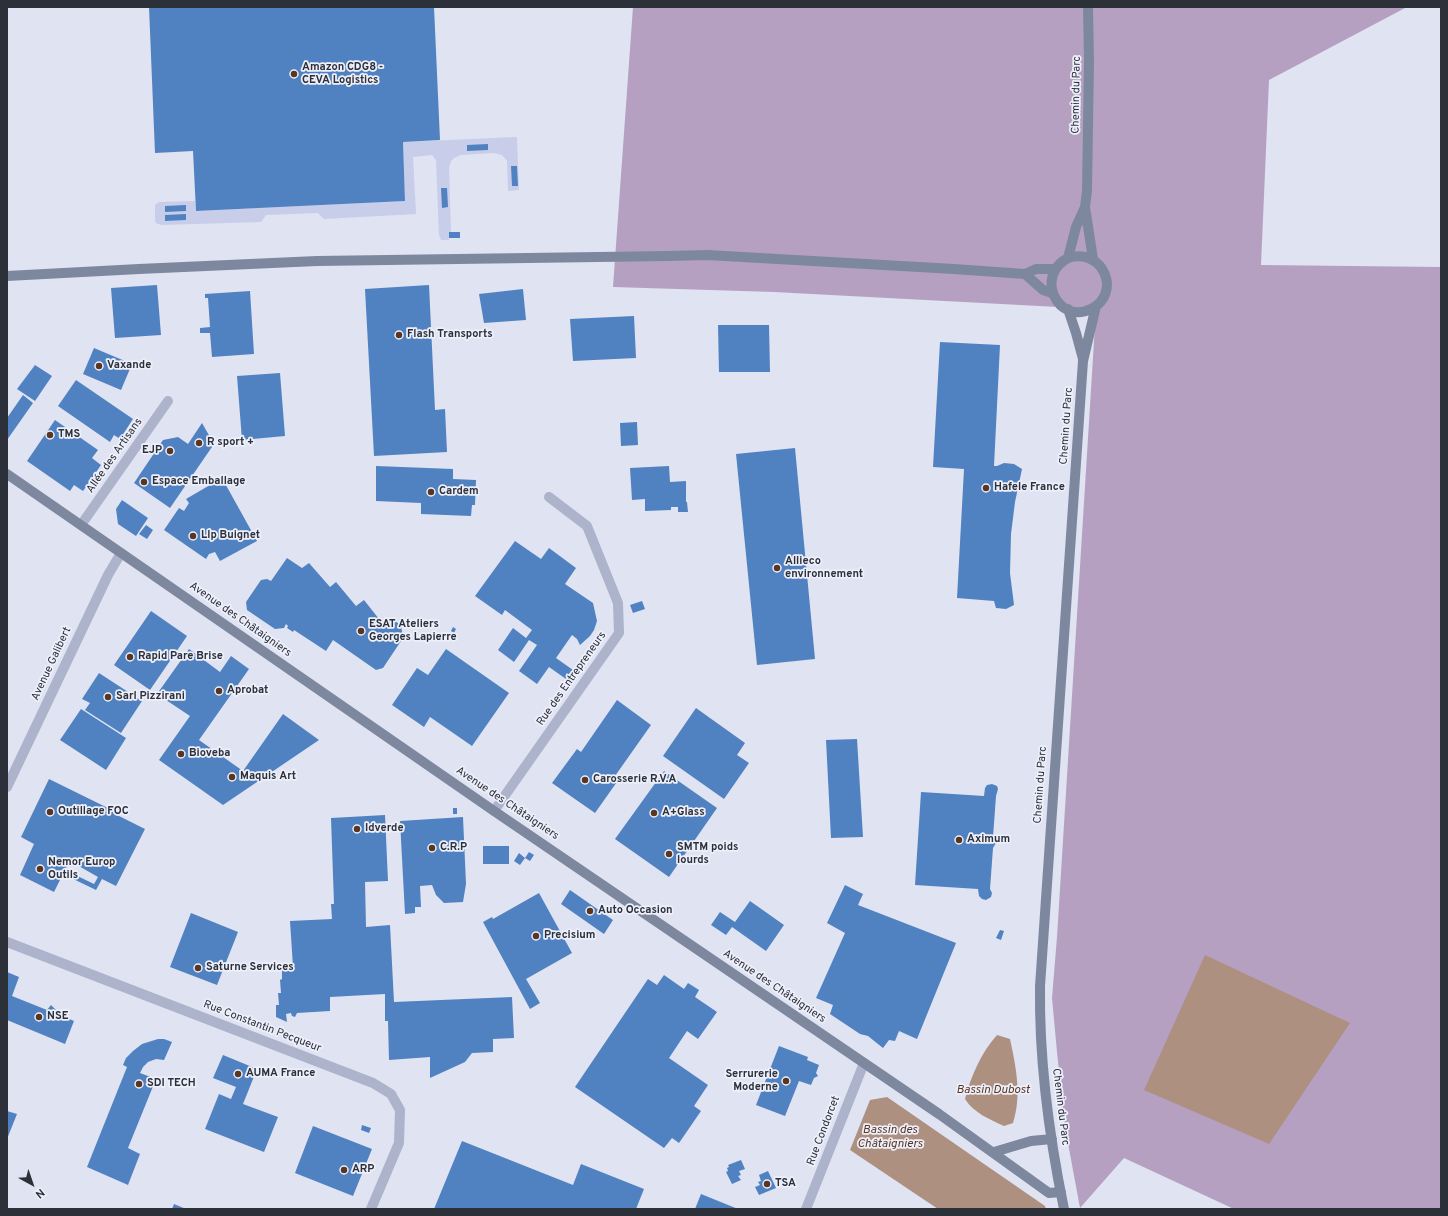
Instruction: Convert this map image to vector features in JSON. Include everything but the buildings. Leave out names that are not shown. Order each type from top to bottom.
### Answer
[{"type":"street","name":"Chemin du Parc","points":[[1085,207],[1088,191],[1088,7]]},
{"type":"street","points":[[1068,258],[1076,227],[1085,207]]},
{"type":"street","points":[[1085,207],[1093,259]]},
{"type":"street","points":[[7,276],[139,268],[317,261],[699,255],[1025,274],[1036,269],[1055,269]]},
{"type":"street","points":[[1080,256],[1093,259],[1104,271],[1107,281],[1107,287],[1103,297],[1096,306],[1080,312],[1068,309],[1061,305],[1052,293],[1052,277],[1055,269],[1060,262],[1068,258],[1080,256]]},
{"type":"street","points":[[1025,274],[1043,290],[1052,293]]},
{"type":"street","points":[[1083,361],[1096,306]]},
{"type":"street","points":[[1068,309],[1083,361]]},
{"type":"street","name":"Chemin du Parc","points":[[1064,1209],[1052,1138],[1042,1054],[1040,986],[1083,361]]},
{"type":"street","name":"Allée des Artisans","points":[[81,525],[168,401]]},
{"type":"street","name":"Avenue des Châtaigniers","points":[[7,474],[494,811],[994,1152],[1049,1193],[1061,1192]]},
{"type":"street","name":"Rue des Entrepreneurs","points":[[494,811],[619,633],[618,603],[587,526],[549,496]]},
{"type":"street","name":"Avenue Galibert","points":[[7,787],[108,576],[121,553]]},
{"type":"street","name":"Rue Constantin Pecqueur","points":[[7,942],[374,1083],[390,1094],[400,1110],[399,1143],[371,1209]]},
{"type":"street","name":"Rue Condorcet","points":[[806,1209],[864,1063]]},
{"type":"street","points":[[994,1152],[1031,1141],[1052,1138]]},
{"type":"shaded area","points":[[633,7],[1407,7],[1269,80],[1261,265],[1441,267],[1441,1209],[1234,1209],[1124,1158],[1080,1208],[1065,1127],[1052,998],[1096,309],[774,292],[613,287]]},
{"type":"shaded area","points":[[517,137],[519,190],[508,191],[507,161],[502,155],[494,153],[461,155],[451,161],[449,168],[451,232],[449,232],[449,240],[441,240],[439,235],[436,160],[432,155],[413,157],[416,214],[324,219],[318,213],[266,215],[261,222],[161,225],[155,221],[155,205],[159,202],[195,201],[196,211],[405,201],[403,142]]},
{"type":"water","points":[[1205,955],[1350,1023],[1269,1144],[1144,1090]]},
{"type":"water","name":"Bassin Dubost","points":[[997,1035],[1010,1039],[1018,1092],[1016,1112],[1013,1123],[1004,1126],[977,1112],[965,1099],[977,1065],[986,1049]]},
{"type":"water","name":"Bassin des Châtaigniers","points":[[887,1097],[1045,1206],[1046,1209],[938,1209],[850,1150],[870,1100]]},
{"type":"place","name":"Amazon CDG8 - CEVA Logistics","points":[[294,74]]},
{"type":"place","name":"Flash Transports","points":[[399,335]]},
{"type":"place","name":"Vaxande","points":[[99,366]]},
{"type":"place","name":"TMS","points":[[50,435]]},
{"type":"place","name":"R sport +","points":[[199,443]]},
{"type":"place","name":"EJP","points":[[170,451]]},
{"type":"place","name":"Espace Emballage","points":[[144,482]]},
{"type":"place","name":"Hafele France","points":[[986,488]]},
{"type":"place","name":"Cardem","points":[[431,492]]},
{"type":"place","name":"Llp Buignet","points":[[193,536]]},
{"type":"place","name":"Allieco environnement","points":[[777,568]]},
{"type":"place","name":"ESAT Ateliers Georges Lapierre","points":[[361,631]]},
{"type":"place","name":"Rapid Pare Brise","points":[[130,657]]},
{"type":"place","name":"Aprobat","points":[[219,691]]},
{"type":"place","name":"Sarl Pizzirani","points":[[108,697]]},
{"type":"place","name":"Bioveba","points":[[181,754]]},
{"type":"place","name":"Maquis Art","points":[[232,777]]},
{"type":"place","name":"Carosserie R.V.A","points":[[585,780]]},
{"type":"place","name":"Outillage FOC","points":[[50,812]]},
{"type":"place","name":"A+Glass","points":[[654,813]]},
{"type":"place","name":"Idverde","points":[[357,829]]},
{"type":"place","name":"Aximum","points":[[959,840]]},
{"type":"place","name":"C.R.P","points":[[432,848]]},
{"type":"place","name":"SMTM poids lourds","points":[[669,854]]},
{"type":"place","name":"Nemor Europ Outils","points":[[40,869]]},
{"type":"place","name":"Auto Occasion","points":[[590,911]]},
{"type":"place","name":"Precisium","points":[[536,936]]},
{"type":"place","name":"Saturne Services","points":[[198,968]]},
{"type":"place","name":"NSE","points":[[39,1017]]},
{"type":"place","name":"AUMA France","points":[[238,1074]]},
{"type":"place","name":"Serrurerie Moderne","points":[[786,1081]]},
{"type":"place","name":"SDI TECH","points":[[139,1084]]},
{"type":"place","name":"ARP","points":[[344,1170]]},
{"type":"place","name":"TSA","points":[[767,1184]]}]
